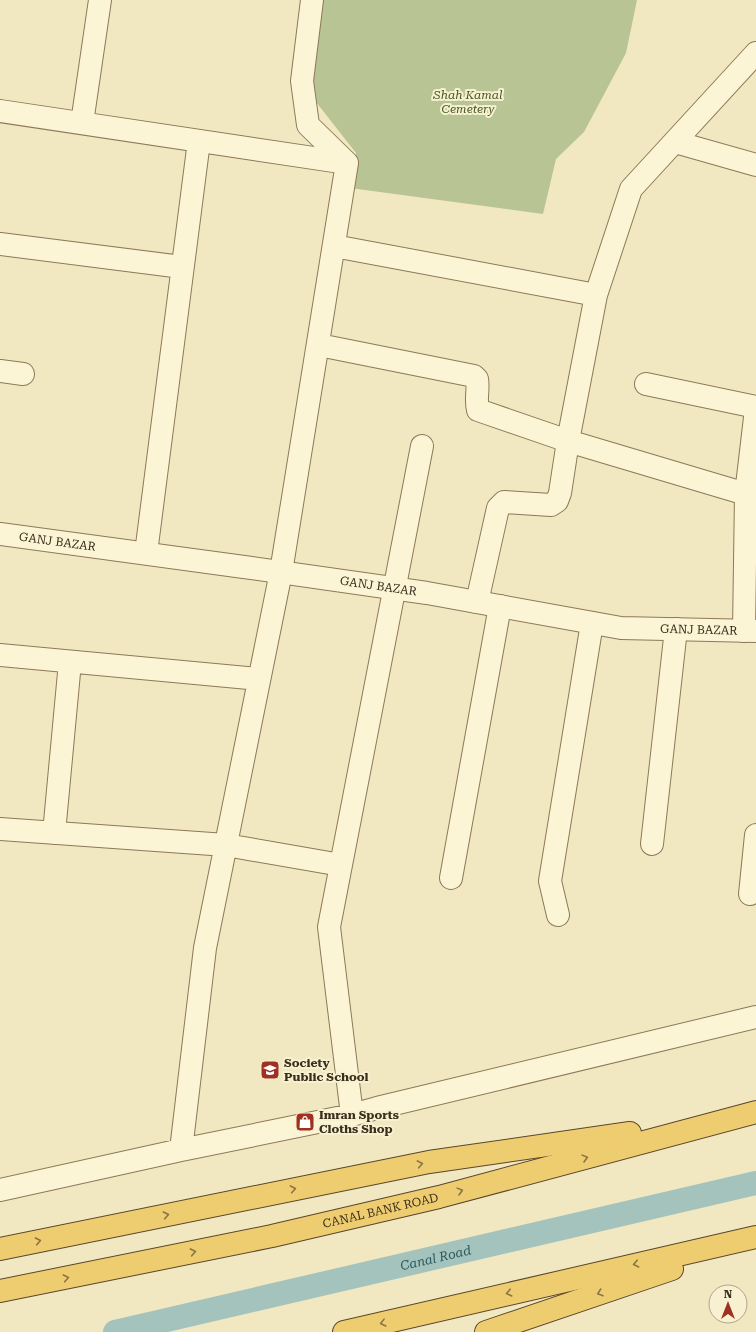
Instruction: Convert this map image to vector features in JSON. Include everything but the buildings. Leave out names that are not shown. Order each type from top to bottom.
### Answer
[{"type":"highway","points":[[0,1249],[429,1162],[619,1135],[756,1109]]},
{"type":"highway","name":"CANAL BANK ROAD","points":[[0,1291],[272,1236],[432,1199],[756,1112]]},
{"type":"highway","points":[[344,1332],[756,1237]]},
{"type":"highway","points":[[486,1332],[756,1240]]},
{"type":"street","points":[[82,123],[100,0]]},
{"type":"street","points":[[312,0],[302,81],[308,125],[347,163]]},
{"type":"street","points":[[477,602],[498,508],[504,502],[551,505],[557,501],[560,493],[568,441],[596,295],[631,189],[756,53]]},
{"type":"street","points":[[0,111],[347,163]]},
{"type":"street","points":[[146,553],[199,141]]},
{"type":"street","points":[[675,142],[756,165]]},
{"type":"street","points":[[181,1150],[205,948],[281,572],[347,163]]},
{"type":"street","points":[[0,244],[182,267]]},
{"type":"street","points":[[334,246],[596,295]]},
{"type":"street","points":[[330,347],[474,376],[478,383],[476,403],[478,410],[568,441],[746,494]]},
{"type":"street","points":[[0,371],[23,374]]},
{"type":"street","points":[[646,384],[756,408],[746,494],[750,631]]},
{"type":"street","points":[[352,1115],[329,927],[422,446]]},
{"type":"street","name":"GANJ BAZAR","points":[[0,534],[146,553],[395,589],[621,628],[750,631]]},
{"type":"street","points":[[451,878],[500,606]]},
{"type":"street","points":[[558,915],[550,881],[592,623]]},
{"type":"street","points":[[652,844],[676,629]]},
{"type":"street","points":[[0,655],[259,679]]},
{"type":"street","points":[[54,833],[70,662]]},
{"type":"street","points":[[0,829],[226,845],[341,865]]},
{"type":"street","points":[[750,894],[756,835]]},
{"type":"street","points":[[0,1190],[181,1150],[352,1115],[756,1017]]},
{"type":"green space","name":"Shah Kamal Cemetery","points":[[321,0],[637,0],[626,53],[584,132],[556,159],[543,214],[350,188],[356,153],[309,93]]},
{"type":"waterway","name":"Canal Road","points":[[115,1332],[756,1183]]},
{"type":"place","name":"Society Public School","points":[[270,1070]]},
{"type":"place","name":"Imran Sports Cloths Shop","points":[[305,1122]]}]
